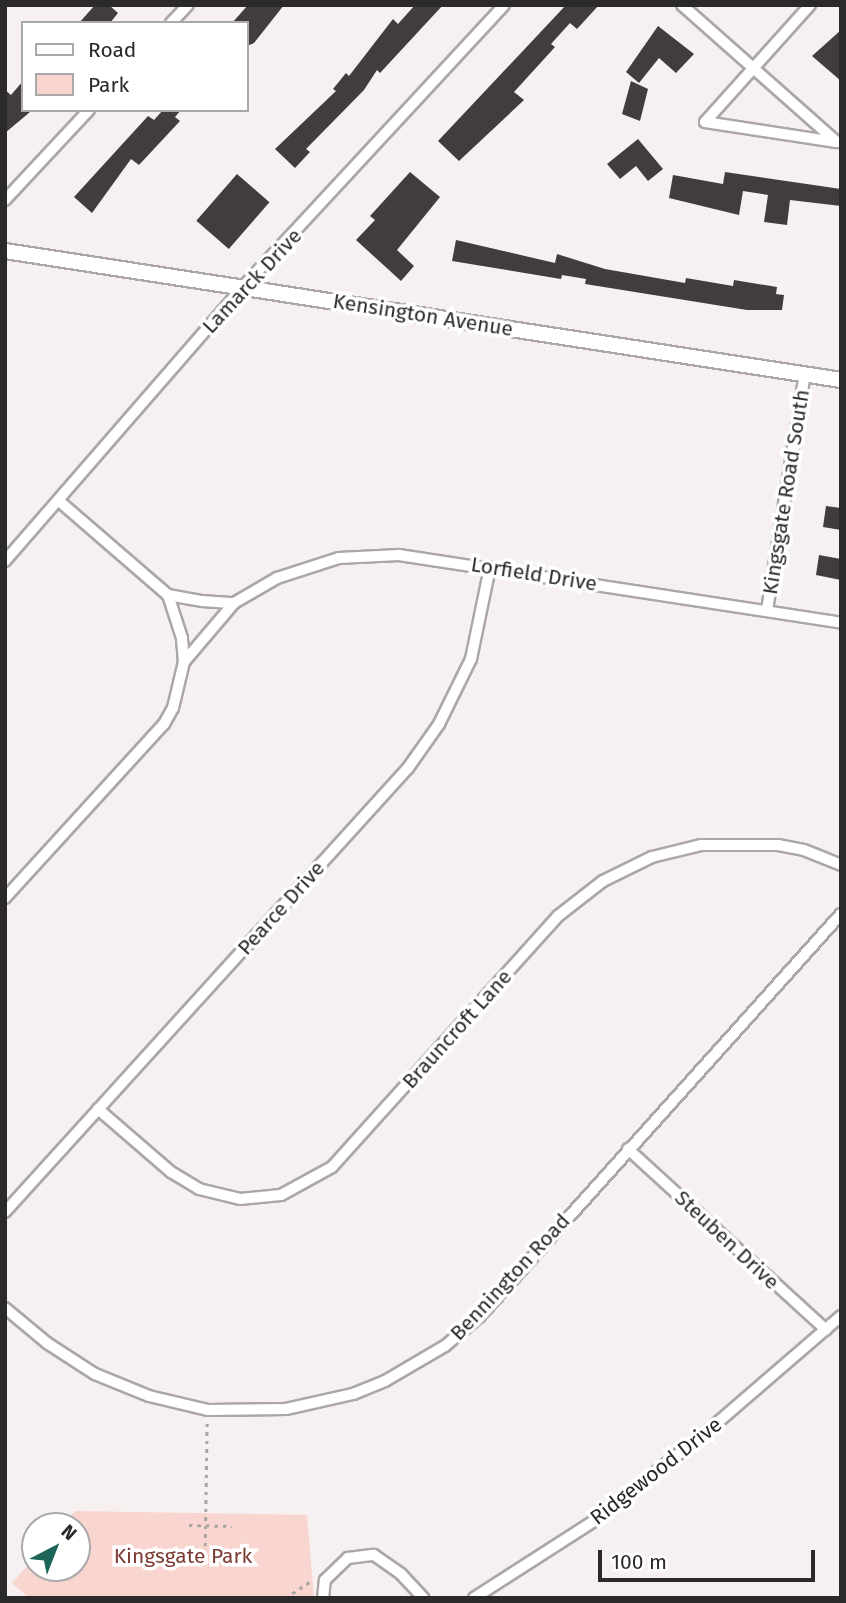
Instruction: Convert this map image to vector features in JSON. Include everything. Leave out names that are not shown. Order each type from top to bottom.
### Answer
[{"type":"street","points":[[173,21],[188,5]]},
{"type":"street","name":"Lamarck Drive","points":[[5,561],[243,287],[504,5]]},
{"type":"street","points":[[682,5],[838,142]]},
{"type":"street","points":[[810,5],[705,122],[838,142]]},
{"type":"street","points":[[5,200],[87,112]]},
{"type":"street","name":"Kensington Avenue","points":[[5,251],[841,380]]},
{"type":"street","name":"Kingsgate Road South","points":[[766,610],[805,374]]},
{"type":"street","points":[[59,501],[168,596],[234,603]]},
{"type":"street","name":"Lorfield Drive","points":[[184,662],[234,603],[277,578],[360,554],[490,567],[841,623]]},
{"type":"street","name":"Pearce Drive","points":[[5,1212],[408,768],[439,724],[471,659],[490,567]]},
{"type":"street","name":"Lorfield Drive","points":[[5,898],[164,724],[180,690],[184,662],[182,638],[168,596]]},
{"type":"street","name":"Brauncroft Lane","points":[[98,1109],[171,1172],[199,1189],[240,1199],[281,1195],[332,1167],[558,916],[603,881],[652,857],[701,845],[778,845],[804,849],[841,865]]},
{"type":"street","name":"Bennington Road","points":[[5,1308],[47,1343],[95,1374],[149,1396],[208,1410],[251,1411],[320,1403],[364,1390],[416,1365],[480,1315],[841,914]]},
{"type":"street","name":"Steuben Drive","points":[[628,1149],[826,1330]]},
{"type":"street","name":"Ridgewood Drive","points":[[474,1598],[594,1521],[841,1316]]},
{"type":"street","points":[[323,1598],[325,1580],[348,1558],[374,1555],[423,1598]]},
{"type":"path","points":[[205,1546],[208,1410]]},
{"type":"path","points":[[190,1525],[232,1526]]},
{"type":"path","points":[[285,1598],[313,1580],[325,1580]]},
{"type":"green space","name":"Kingsgate Park","points":[[75,1511],[307,1515],[314,1598],[29,1598],[12,1583],[21,1573],[21,1582],[91,1582],[91,1512]]},
{"type":"building","points":[[95,5],[109,5],[118,13],[112,21],[81,21]]},
{"type":"building","points":[[248,5],[284,5],[254,43],[248,46],[248,21],[234,21]]},
{"type":"building","points":[[415,5],[443,5],[380,73],[377,70],[364,90],[306,149],[310,152],[295,168],[275,149],[336,91],[333,89],[346,73],[349,76],[393,19],[398,24]]},
{"type":"building","points":[[566,5],[599,5],[577,29],[570,23],[551,44],[555,47],[514,92],[524,100],[459,161],[438,141]]},
{"type":"building","points":[[658,26],[694,54],[676,73],[659,58],[639,83],[626,72]]},
{"type":"building","points":[[841,30],[841,81],[812,56]]},
{"type":"building","points":[[631,81],[648,89],[640,121],[622,114]]},
{"type":"building","points":[[21,83],[21,112],[30,112],[5,133],[5,90],[11,95]]},
{"type":"building","points":[[161,112],[179,112],[175,117],[180,121],[139,165],[131,159],[92,213],[74,197],[148,116],[154,120]]},
{"type":"building","points":[[638,139],[663,169],[648,181],[636,166],[620,179],[607,164]]},
{"type":"building","points":[[410,172],[440,197],[397,250],[414,266],[401,281],[356,240],[375,220],[370,216]]},
{"type":"building","points":[[725,172],[841,189],[841,206],[790,200],[787,225],[764,222],[768,195],[743,191],[739,215],[669,198],[673,175],[723,184]]},
{"type":"building","points":[[237,174],[269,202],[229,249],[196,221]]},
{"type":"building","points":[[456,240],[555,263],[557,254],[605,269],[685,283],[686,278],[733,286],[734,280],[777,287],[776,294],[784,295],[782,310],[747,310],[585,284],[586,279],[562,275],[561,279],[452,261]]},
{"type":"building","points":[[826,506],[841,508],[841,530],[823,527]]},
{"type":"building","points":[[819,555],[841,559],[841,580],[816,575]]}]
